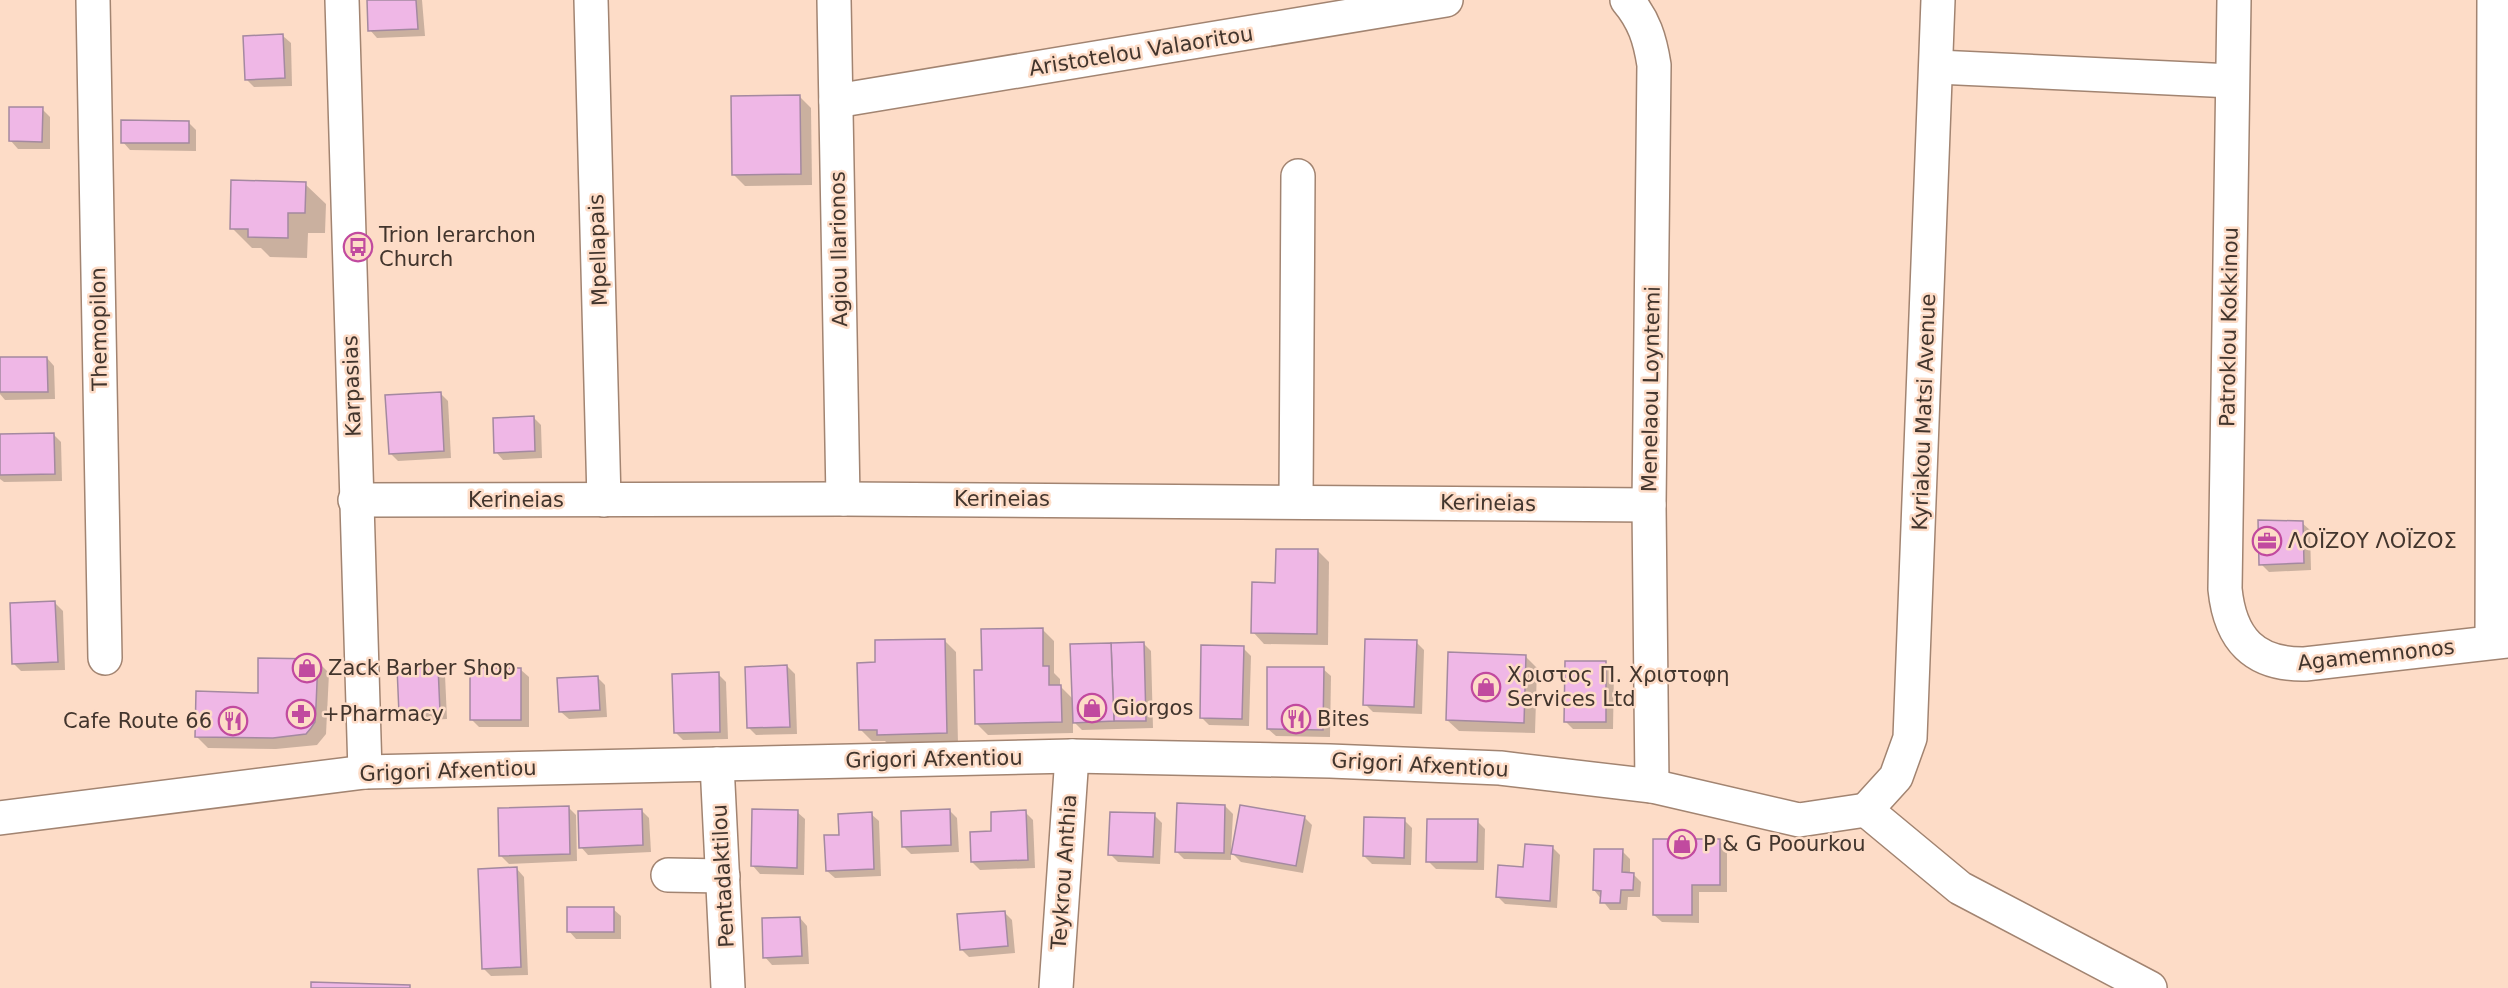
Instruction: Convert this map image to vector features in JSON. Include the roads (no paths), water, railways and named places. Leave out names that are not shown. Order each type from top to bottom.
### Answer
[{"type":"street","name":"Themopilon","points":[[93,0],[105,658]]},
{"type":"street","name":"Karpasias","points":[[342,0],[365,772]]},
{"type":"street","name":"Mpellapais","points":[[591,0],[604,500]]},
{"type":"street","name":"Agiou Ilarionos","points":[[834,0],[843,499]]},
{"type":"street","name":"Aristotelou Valaoritou","points":[[836,101],[1446,0]]},
{"type":"street","name":"Menelaou Loyntemi","points":[[1627,0],[1646,28],[1654,65],[1650,505],[1652,786]]},
{"type":"street","name":"Kyriakou Matsi Avenue","points":[[1866,810],[1896,777],[1910,738],[1938,0]]},
{"type":"street","name":"Patroklou Kokkinou","points":[[2234,0],[2225,589],[2227,611],[2236,632],[2248,648]]},
{"type":"street","points":[[2494,0],[2500,82],[2500,641]]},
{"type":"street","points":[[1937,67],[2232,81]]},
{"type":"street","points":[[1296,501],[1298,176]]},
{"type":"street","name":"Kerineias","points":[[356,500],[843,499],[1650,505]]},
{"type":"street","name":"Agamemnonos","points":[[2248,648],[2266,659],[2284,664],[2305,664],[2500,641]]},
{"type":"street","name":"Grigori Afxentiou","points":[[0,818],[365,772],[1072,756],[1330,760],[1500,768],[1652,786],[1799,820],[1866,810]]},
{"type":"street","name":"Teykrou Anthia","points":[[1056,988],[1072,756]]},
{"type":"street","name":"Pentadaktilou","points":[[717,764],[728,988]]},
{"type":"street","points":[[1866,810],[1960,888],[2098,977],[2150,988]]},
{"type":"street","points":[[668,875],[723,876]]},
{"type":"place","name":"Trion Ierarchon Church","points":[[358,247]]},
{"type":"place","name":"ΛΟΪΖΟΥ ΛΟΪΖΟΣ","points":[[2267,541]]},
{"type":"place","name":"Zack Barber Shop","points":[[307,668]]},
{"type":"place","name":"Χριστος Π. Χριστοφη Services Ltd","points":[[1486,687]]},
{"type":"place","name":"Giorgos","points":[[1092,708]]},
{"type":"place","name":"+Pharmacy","points":[[301,714]]},
{"type":"place","name":"Bites","points":[[1296,719]]},
{"type":"place","name":"Cafe Route 66","points":[[233,721]]},
{"type":"place","name":"P & G Poourkou","points":[[1682,844]]}]
